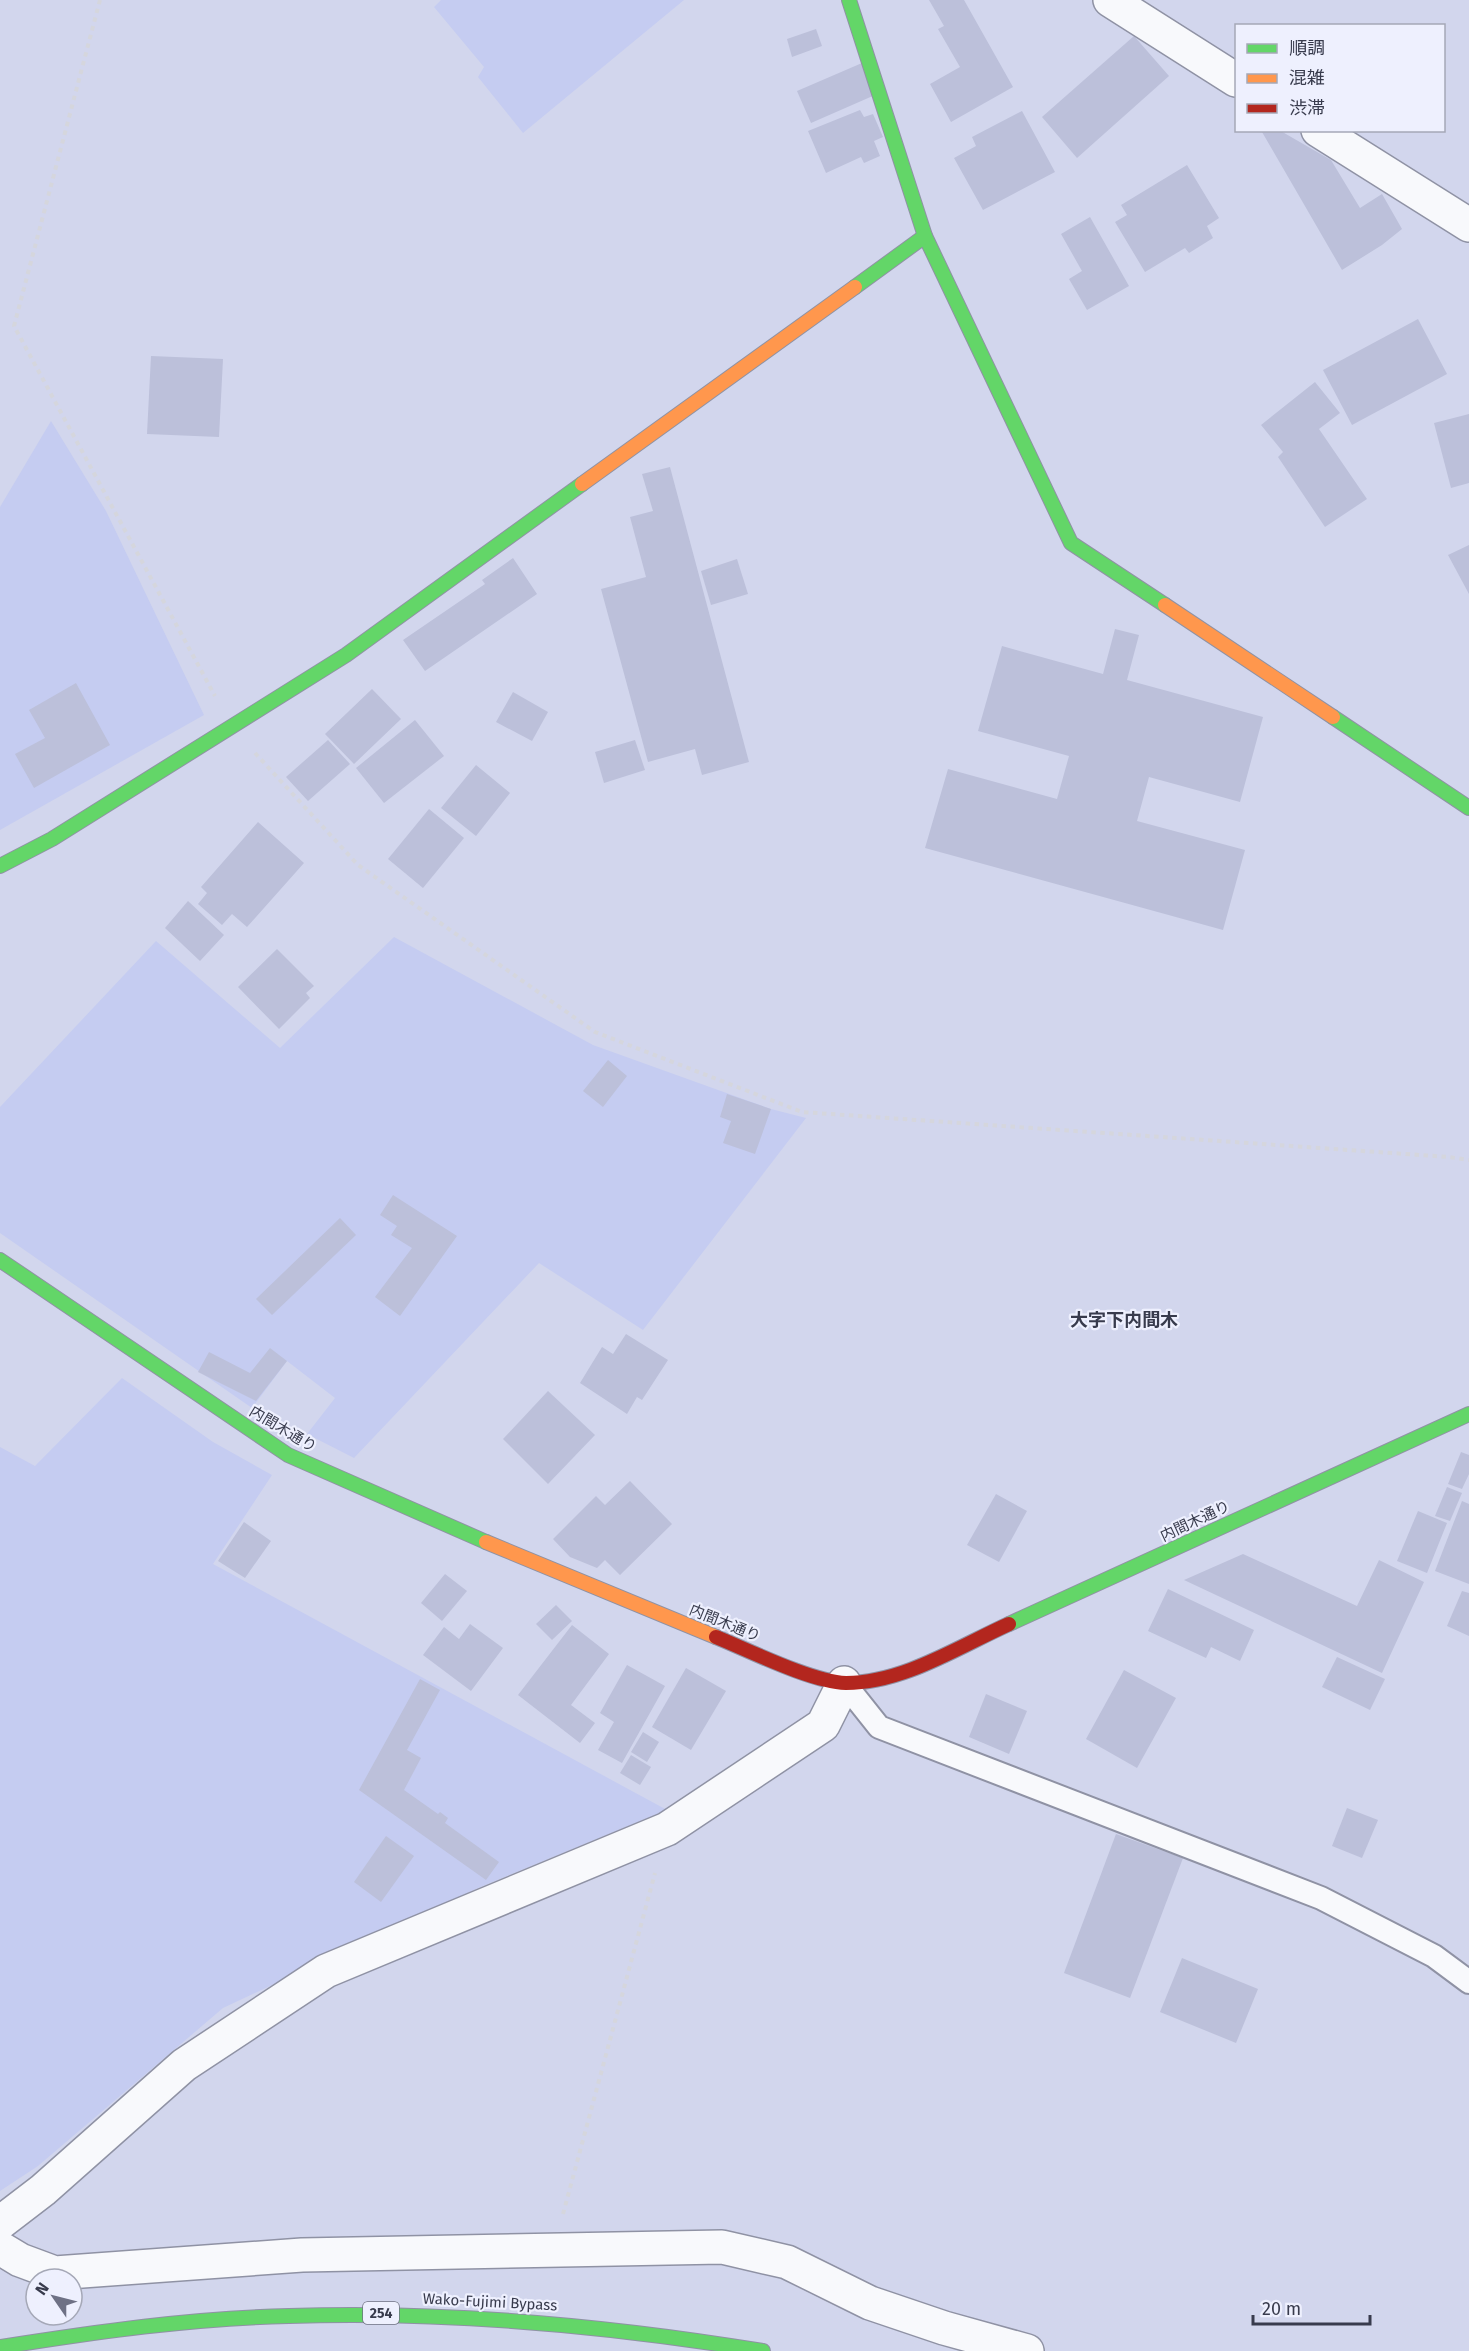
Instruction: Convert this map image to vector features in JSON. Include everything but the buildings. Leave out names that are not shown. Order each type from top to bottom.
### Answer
[{"type":"main road","points":[[849,0],[925,236],[1071,543],[1469,808]]},
{"type":"main road","points":[[0,866],[52,839],[356,648],[925,236]]},
{"type":"main road","name":"内間木通り","points":[[0,1260],[288,1455],[421,1515],[787,1667],[844,1683],[891,1678],[1469,1414]]},
{"type":"main road","name":"Wako-Fujimi Bypass","points":[[0,2347],[124,2327],[194,2319],[368,2313],[542,2321],[658,2333],[763,2351]]},
{"type":"street","points":[[1110,0],[1235,79]]},
{"type":"street","points":[[1321,132],[1469,225]]},
{"type":"street","points":[[0,2223],[43,2190],[184,2065],[326,1971],[667,1829],[823,1725],[844,1683]]},
{"type":"street","points":[[0,2248],[20,2260],[55,2273],[302,2255],[722,2247],[787,2262],[870,2303],[944,2328],[1027,2351]]},
{"type":"lane","points":[[844,1683],[879,1728],[1321,1898],[1434,1956],[1469,1982]]},
{"type":"path","points":[[100,0],[14,326],[232,727],[358,865],[595,1032],[802,1112],[1449,1157],[1469,1161]]},
{"type":"path","points":[[553,2252],[667,1829]]},
{"type":"shaded area","points":[[441,0],[684,0],[523,133],[478,77],[484,67],[434,7]]},
{"type":"shaded area","points":[[51,421],[106,511],[204,715],[0,830],[0,507]]},
{"type":"shaded area","points":[[394,937],[593,1045],[771,1109],[806,1118],[643,1330],[539,1263],[354,1458],[307,1434],[335,1398],[287,1361],[252,1408],[0,1233],[0,1107],[156,941],[280,1048]]},
{"type":"shaded area","points":[[122,1378],[213,1442],[272,1475],[213,1564],[667,1810],[478,1888],[223,2008],[38,2166],[0,2191],[0,1447],[35,1466]]},
{"type":"traffic: fast","points":[[849,0],[925,236],[1071,543],[1165,605]]},
{"type":"traffic: fast","points":[[855,287],[925,236]]},
{"type":"traffic: fast","points":[[0,866],[52,839],[346,655],[582,484]]},
{"type":"traffic: fast","points":[[1333,717],[1469,808]]},
{"type":"traffic: fast","points":[[0,1260],[288,1455],[486,1542]]},
{"type":"traffic: fast","points":[[1009,1624],[1469,1414]]},
{"type":"traffic: fast","points":[[0,2347],[180,2323],[253,2317],[349,2315],[468,2318],[586,2327],[763,2351]]},
{"type":"traffic: slow","points":[[582,484],[855,287]]},
{"type":"traffic: slow","points":[[1165,605],[1333,717]]},
{"type":"traffic: slow","points":[[486,1542],[716,1637]]},
{"type":"traffic: jam","points":[[716,1637],[798,1671],[846,1683],[888,1677],[909,1670],[1009,1624]]},
{"type":"district","name":"大字下内間木","points":[[1124,1320]]}]
